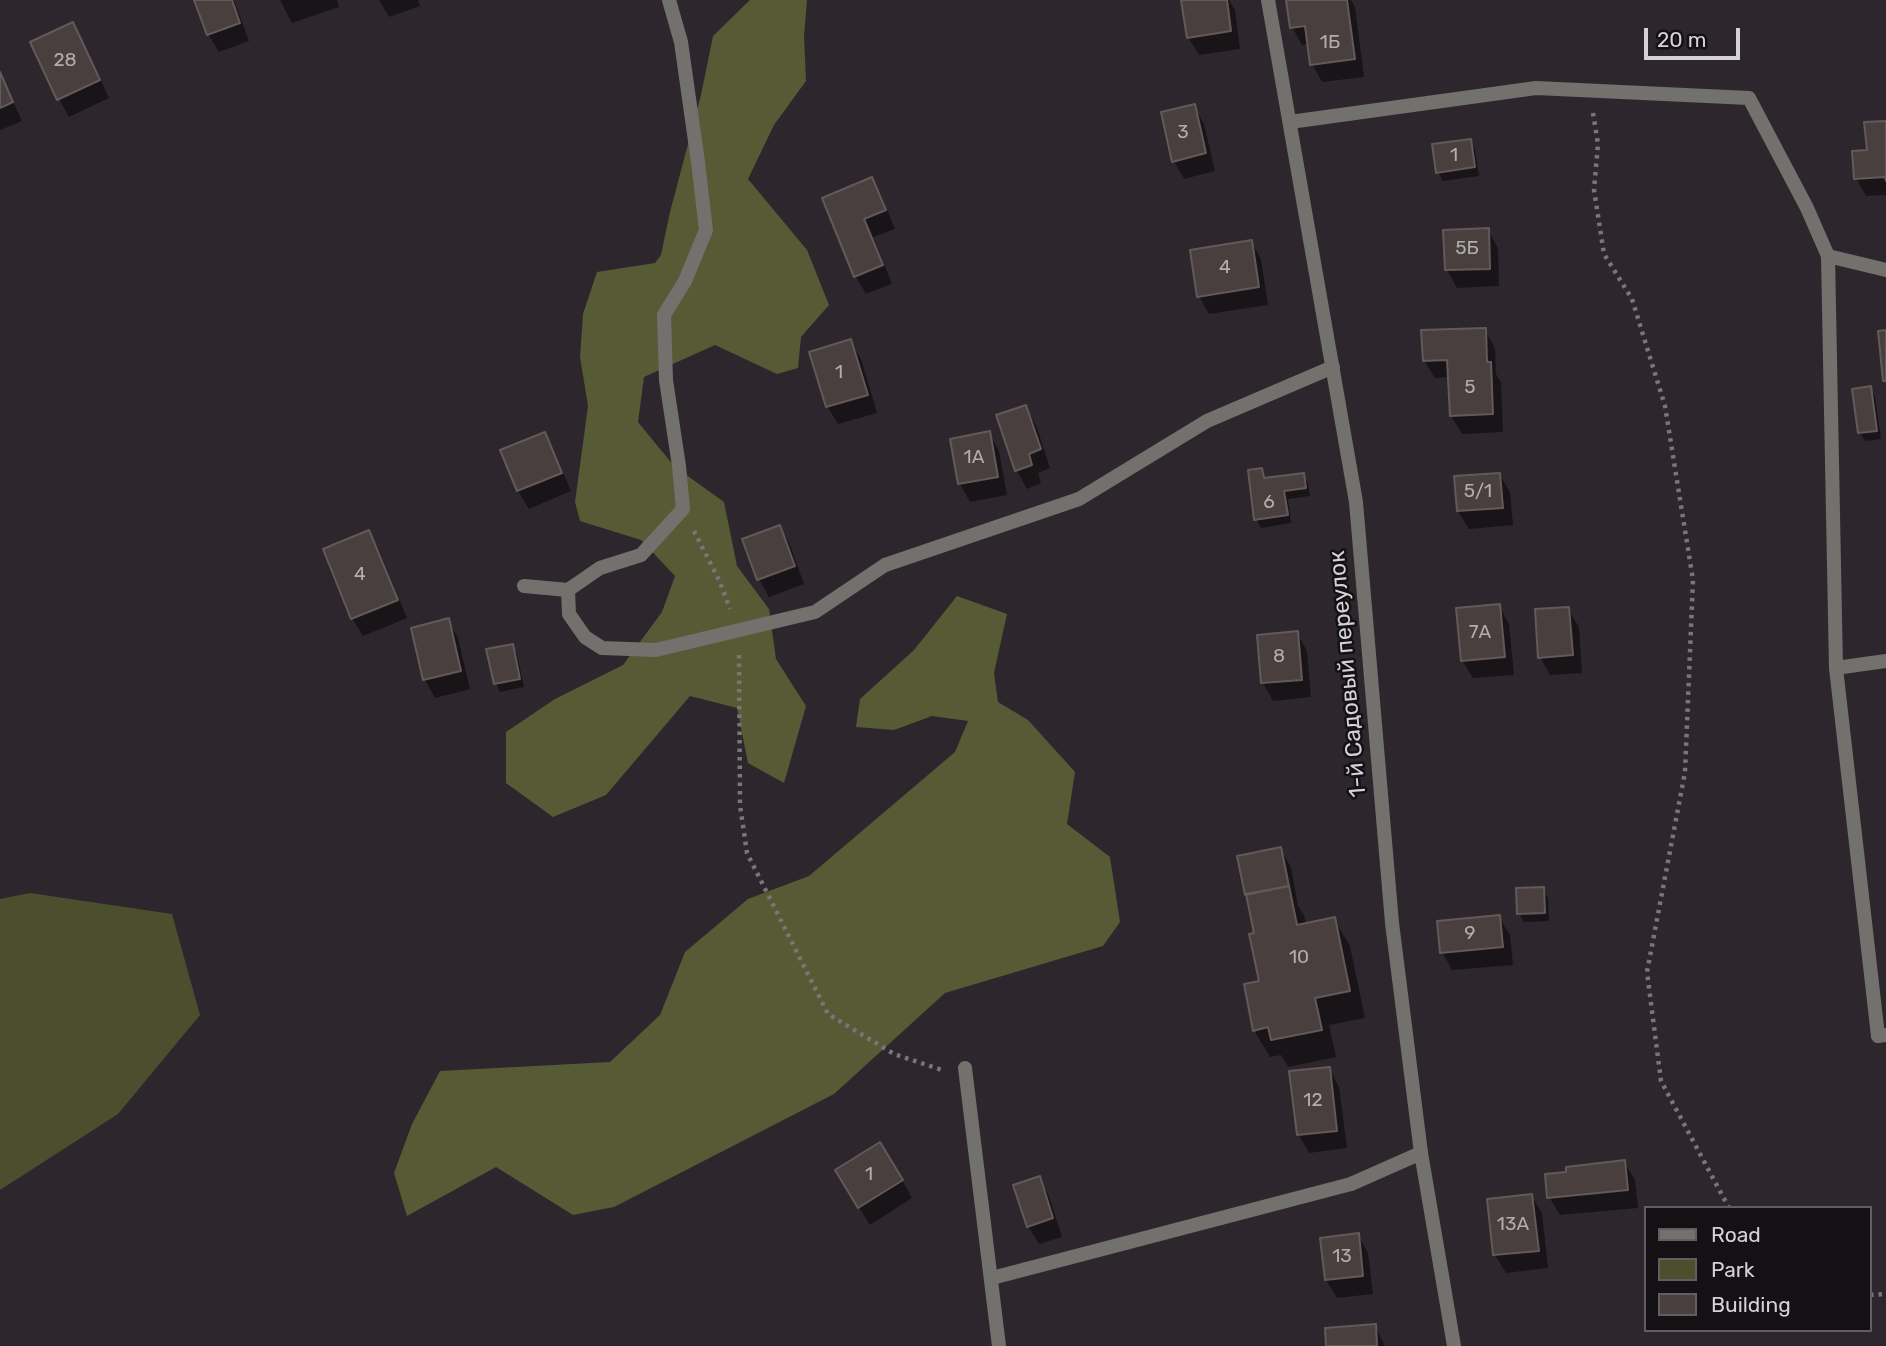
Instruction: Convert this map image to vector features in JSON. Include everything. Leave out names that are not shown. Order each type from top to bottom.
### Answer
[{"type":"street","points":[[524,586],[568,590],[600,568],[640,555],[683,509],[666,380],[664,315],[685,281],[706,230],[681,41],[669,0]]},
{"type":"street","name":"1-й Садовый переулок","points":[[1268,0],[1356,502],[1392,923],[1421,1153],[1454,1346]]},
{"type":"street","points":[[1290,122],[1536,88],[1749,98],[1807,208],[1828,256],[1836,668],[1882,1036]]},
{"type":"street","points":[[1828,256],[1886,270]]},
{"type":"street","points":[[568,590],[569,614],[585,637],[602,649],[656,650],[815,612],[885,565],[1079,499],[1207,421],[1333,367]]},
{"type":"street","points":[[1836,668],[1886,661]]},
{"type":"street","points":[[966,1073],[999,1346]]},
{"type":"street","points":[[992,1278],[1350,1184],[1421,1153]]},
{"type":"path","points":[[1591,90],[1598,144],[1594,190],[1604,254],[1632,299],[1665,406],[1693,580],[1685,772],[1647,972],[1661,1081],[1728,1206]]},
{"type":"path","points":[[683,509],[719,580],[738,631],[740,804],[747,853],[828,1014],[894,1054],[966,1073]]},
{"type":"green space","points":[[750,0],[807,0],[804,36],[806,81],[774,125],[748,179],[807,250],[829,305],[801,337],[798,368],[777,374],[715,345],[644,377],[638,422],[674,466],[724,502],[737,566],[769,609],[776,659],[806,706],[784,783],[748,763],[737,708],[690,696],[606,795],[553,817],[506,783],[506,732],[555,699],[623,665],[662,612],[675,576],[641,540],[580,521],[575,502],[588,406],[580,357],[583,314],[597,272],[655,263],[661,255],[713,36]]},
{"type":"green space","points":[[957,596],[1007,614],[994,673],[998,702],[1028,720],[1075,772],[1067,824],[1110,857],[1120,922],[1103,946],[945,993],[834,1094],[614,1207],[573,1215],[496,1167],[407,1216],[394,1173],[412,1124],[440,1071],[610,1062],[660,1015],[685,952],[748,899],[809,876],[955,752],[968,721],[932,716],[894,730],[856,727],[860,699],[914,650]]},
{"type":"green space","points":[[30,893],[172,914],[200,1015],[118,1114],[0,1190],[0,899]]},
{"type":"building","points":[[194,0],[232,0],[240,23],[207,35]]},
{"type":"building","points":[[1181,0],[1227,0],[1231,31],[1187,38]]},
{"type":"building","points":[[1286,0],[1347,0],[1355,59],[1310,65],[1305,26],[1290,28]]},
{"type":"building","points":[[73,22],[100,80],[57,100],[30,42]]},
{"type":"building","points":[[0,72],[13,102],[0,108]]},
{"type":"building","points":[[1195,104],[1206,153],[1172,162],[1161,112]]},
{"type":"building","points":[[1886,121],[1886,181],[1885,177],[1854,179],[1852,151],[1867,150],[1864,122]]},
{"type":"building","points":[[1471,139],[1475,167],[1436,173],[1432,144]]},
{"type":"building","points":[[872,177],[886,210],[864,219],[883,265],[854,277],[822,198]]},
{"type":"building","points":[[1489,228],[1490,269],[1445,270],[1443,230]]},
{"type":"building","points":[[1252,240],[1259,287],[1197,297],[1190,250]]},
{"type":"building","points":[[1486,328],[1487,362],[1491,362],[1493,414],[1450,416],[1447,360],[1423,361],[1421,330]]},
{"type":"building","points":[[1886,330],[1886,381],[1883,381],[1878,331]]},
{"type":"building","points":[[851,339],[868,395],[826,407],[809,352]]},
{"type":"building","points":[[1871,386],[1877,431],[1858,433],[1852,389]]},
{"type":"building","points":[[1026,405],[1041,449],[1029,454],[1032,465],[1015,471],[996,415]]},
{"type":"building","points":[[990,431],[998,477],[958,484],[950,439]]},
{"type":"building","points":[[545,432],[562,473],[517,491],[500,450]]},
{"type":"building","points":[[1262,468],[1264,478],[1304,473],[1306,488],[1284,491],[1288,515],[1254,520],[1248,470]]},
{"type":"building","points":[[1500,473],[1503,508],[1457,511],[1454,476]]},
{"type":"building","points":[[780,525],[795,566],[757,580],[742,539]]},
{"type":"building","points":[[369,530],[398,600],[351,619],[323,549]]},
{"type":"building","points":[[1500,604],[1505,657],[1461,661],[1456,608]]},
{"type":"building","points":[[1569,607],[1573,655],[1538,658],[1535,609]]},
{"type":"building","points":[[449,618],[461,671],[423,680],[411,628]]},
{"type":"building","points":[[1298,631],[1302,680],[1261,683],[1257,635]]},
{"type":"building","points":[[513,644],[520,679],[494,684],[486,649]]},
{"type":"building","points":[[1281,847],[1289,886],[1245,895],[1237,856]]},
{"type":"building","points":[[1289,886],[1297,925],[1335,917],[1350,991],[1315,998],[1322,1030],[1271,1040],[1268,1027],[1253,1031],[1244,984],[1259,981],[1249,934],[1254,933],[1246,894]]},
{"type":"building","points":[[1544,887],[1545,913],[1517,914],[1516,888]]},
{"type":"building","points":[[1500,915],[1503,947],[1440,953],[1437,921]]},
{"type":"building","points":[[1330,1067],[1337,1131],[1297,1135],[1289,1071]]},
{"type":"building","points":[[880,1142],[903,1180],[858,1208],[835,1170]]},
{"type":"building","points":[[1625,1160],[1628,1190],[1547,1198],[1545,1174],[1566,1172],[1566,1167]]},
{"type":"building","points":[[1040,1176],[1053,1218],[1027,1227],[1013,1185]]},
{"type":"building","points":[[1532,1194],[1539,1251],[1493,1255],[1487,1199]]},
{"type":"building","points":[[1359,1233],[1363,1276],[1325,1280],[1320,1238]]},
{"type":"building","points":[[1376,1324],[1377,1346],[1326,1346],[1325,1328]]}]
